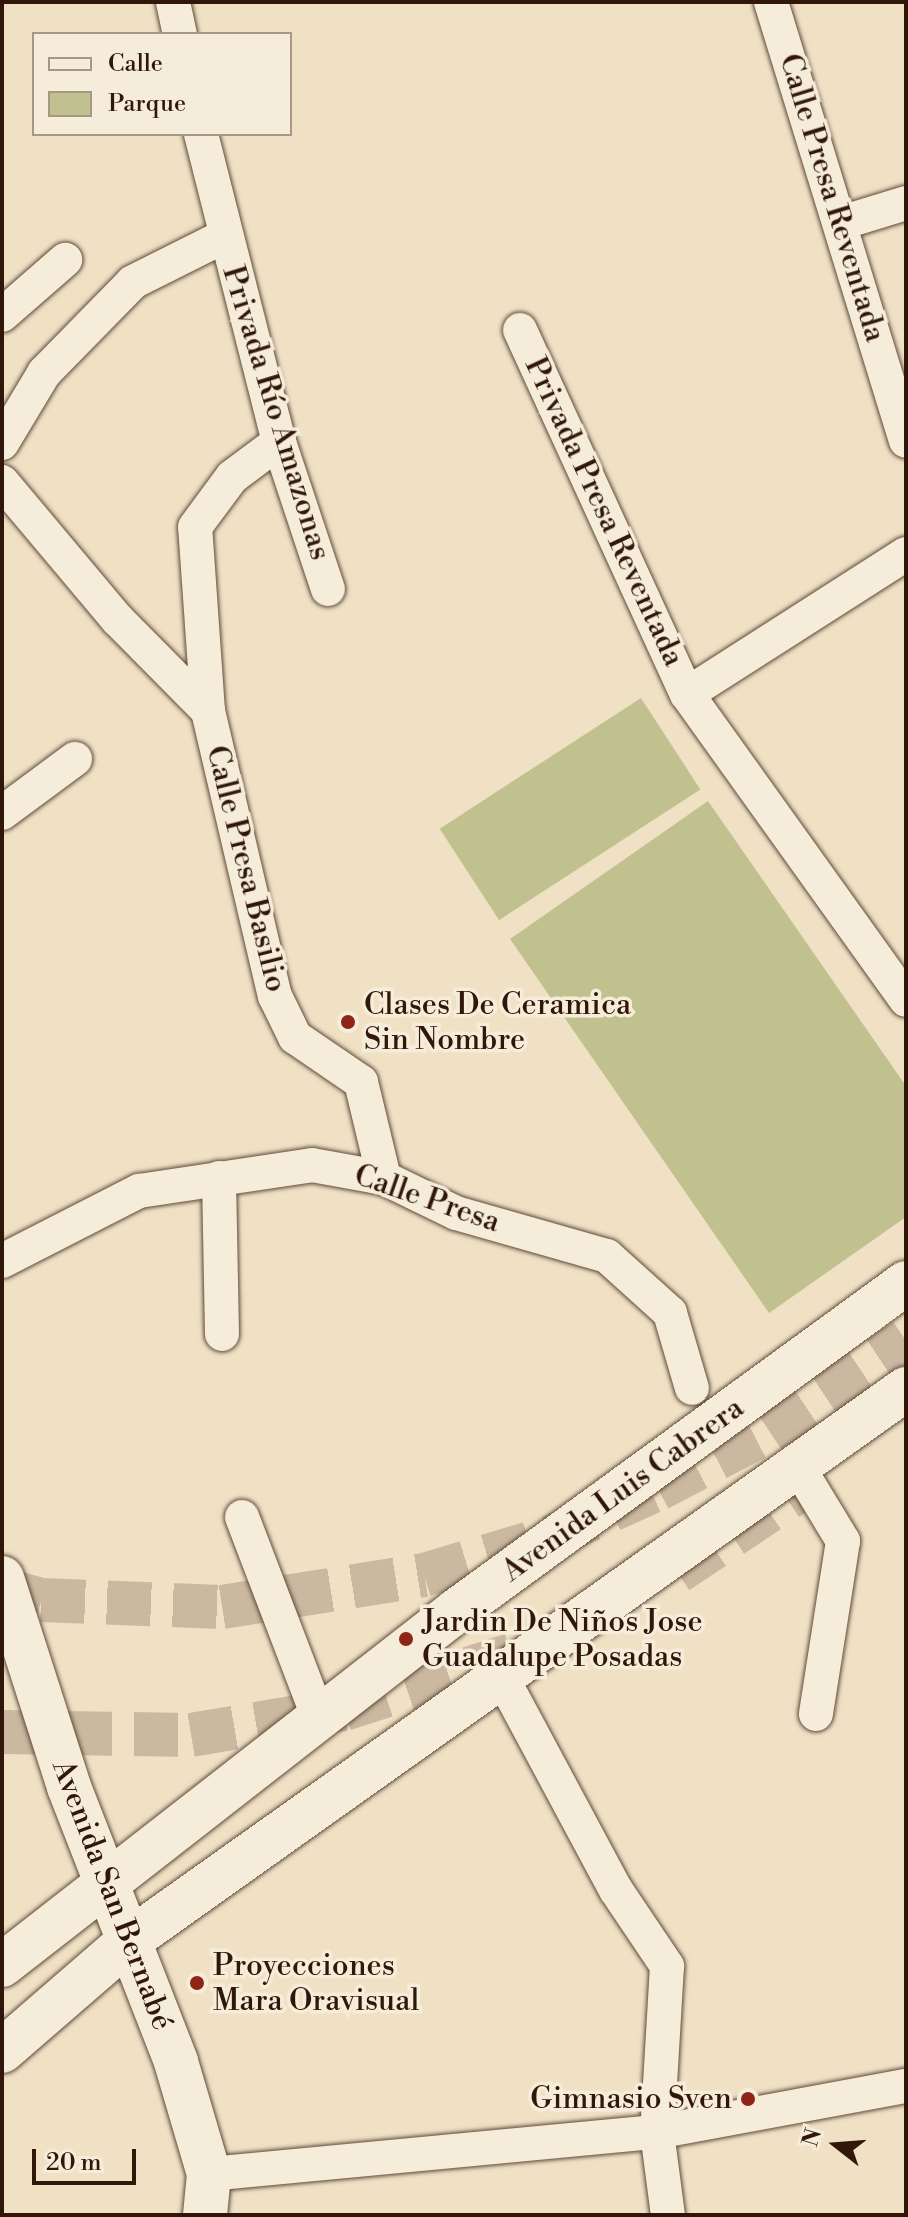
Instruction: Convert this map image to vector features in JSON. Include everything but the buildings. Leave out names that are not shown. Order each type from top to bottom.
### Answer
[{"type":"main road","name":"Avenida Luis Cabrera","points":[[2,1965],[318,1716],[906,1283]]},
{"type":"main road","points":[[2,2051],[130,1940],[499,1672],[906,1389]]},
{"type":"main road","name":"Avenida San Bernabé","points":[[2,1578],[106,1880],[130,1940],[207,2194]]},
{"type":"street","points":[[173,2],[180,32]]},
{"type":"street","name":"Calle Presa Reventada","points":[[771,2],[906,441]]},
{"type":"street","name":"Privada Río Amazonas","points":[[201,136],[223,237],[279,442],[328,589]]},
{"type":"street","points":[[841,223],[906,203]]},
{"type":"street","points":[[2,443],[44,373],[133,282],[223,237]]},
{"type":"street","points":[[2,315],[65,260]]},
{"type":"street","name":"Privada Presa Reventada","points":[[520,330],[687,694]]},
{"type":"street","name":"Calle Presa Basilio","points":[[279,442],[232,477],[195,527],[208,711],[275,996],[295,1037],[361,1082],[384,1178]]},
{"type":"street","name":"Calle Presa Basilio","points":[[2,482],[118,620],[208,711]]},
{"type":"street","points":[[906,554],[687,694],[906,1000]]},
{"type":"street","points":[[2,813],[75,759]]},
{"type":"street","name":"Calle Presa","points":[[2,1261],[139,1191],[312,1165],[384,1178],[411,1197],[627,1269],[670,1313],[692,1388]]},
{"type":"street","points":[[219,1178],[222,1334]]},
{"type":"street","points":[[797,1465],[843,1541],[816,1714]]},
{"type":"street","points":[[242,1517],[318,1716]]},
{"type":"street","points":[[499,1672],[616,1890],[667,1966],[657,2132],[668,2215]]},
{"type":"street","points":[[207,2194],[657,2132],[906,2086]]},
{"type":"green space","points":[[641,698],[700,789],[499,920],[440,829]]},
{"type":"green space","points":[[708,801],[906,1086],[906,1217],[769,1313],[510,939]]},
{"type":"tunnel","points":[[2,1589],[41,1600],[222,1607],[424,1575],[551,1537],[658,1489],[769,1431],[906,1340]]},
{"type":"tunnel","points":[[677,1572],[809,1484]]},
{"type":"tunnel","points":[[2,1732],[191,1735],[344,1709],[524,1651]]},
{"type":"place","name":"Clases De Ceramica Sin Nombre","points":[[348,1022]]},
{"type":"place","name":"Jardin De Niños Jose Guadalupe Posadas","points":[[406,1639]]},
{"type":"place","name":"Proyecciones Mara Oravisual","points":[[197,1983]]},
{"type":"place","name":"Gimnasio Sven","points":[[748,2099]]}]
